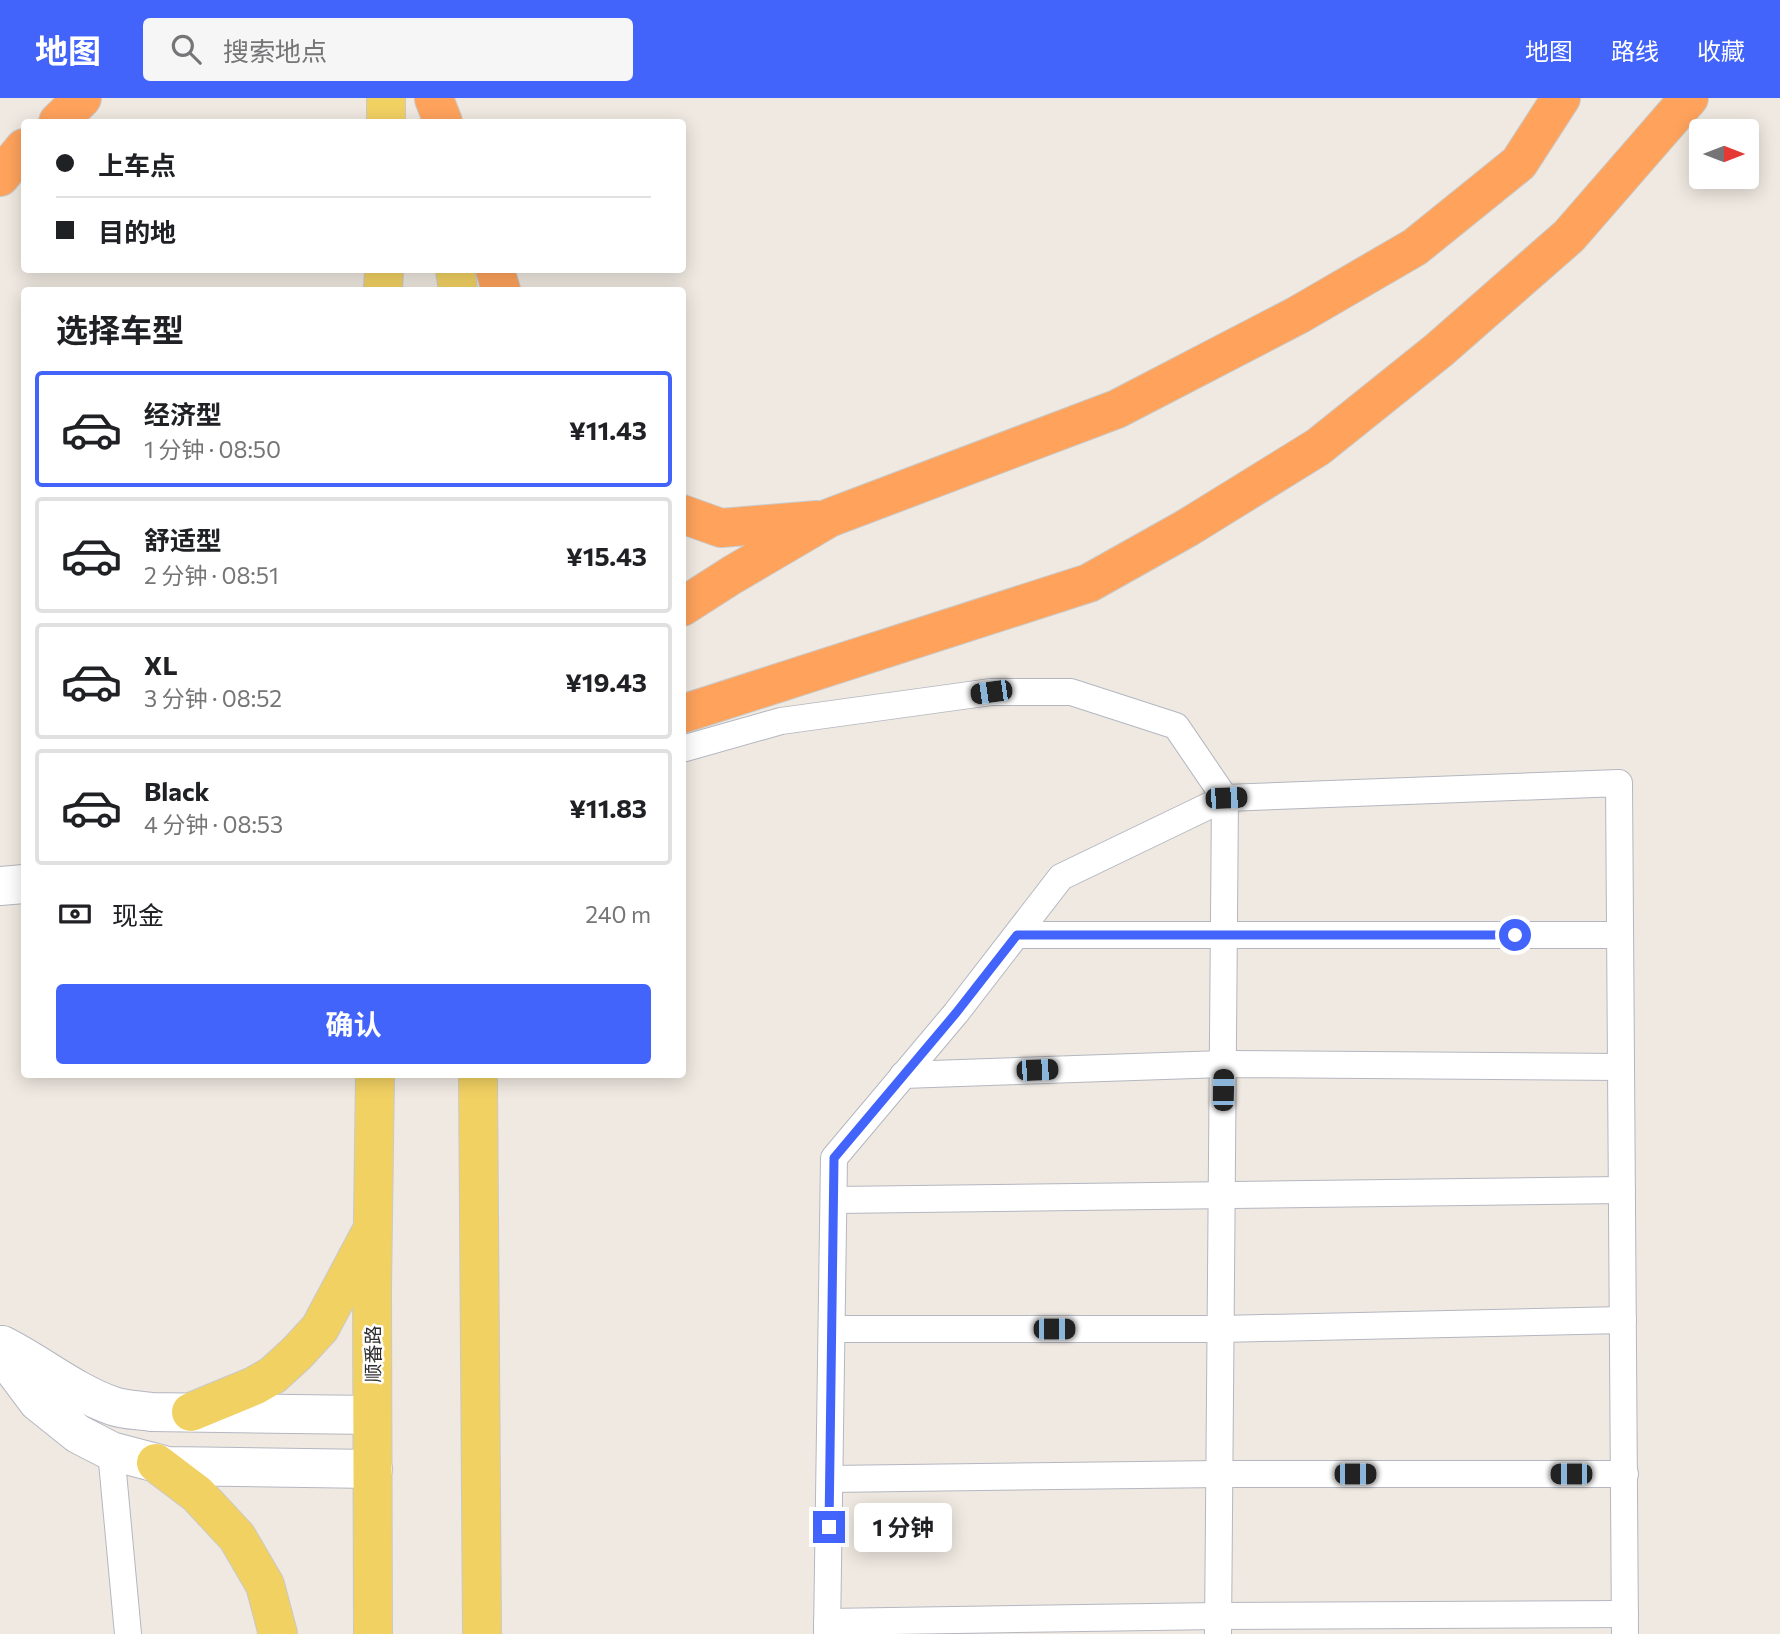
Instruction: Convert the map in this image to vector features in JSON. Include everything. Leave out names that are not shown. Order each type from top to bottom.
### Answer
[{"type":"highway","points":[[48,119],[66,98]]},
{"type":"highway","points":[[61,119],[82,98]]},
{"type":"highway","points":[[434,98],[442,119]]},
{"type":"highway","points":[[686,604],[829,518],[1116,409],[1298,315],[1415,247],[1519,163],[1561,98]]},
{"type":"highway","points":[[686,713],[1089,583],[1223,506],[1318,447],[1438,351],[1569,236],[1689,98]]},
{"type":"highway","points":[[0,179],[21,152]]},
{"type":"highway","points":[[0,179],[21,160]]},
{"type":"highway","points":[[686,515],[721,528],[829,518]]},
{"type":"main road","points":[[386,98],[386,119]]},
{"type":"main road","points":[[434,98],[437,119]]},
{"type":"main road","name":"顺番路","points":[[373,1634],[375,1078]]},
{"type":"main road","points":[[478,1078],[482,1634]]},
{"type":"main road","points":[[191,1412],[254,1386],[297,1353],[320,1328],[373,1229]]},
{"type":"main road","points":[[156,1463],[197,1494],[237,1537],[265,1585],[278,1634]]},
{"type":"street","points":[[686,748],[781,721],[991,692],[1071,692],[1175,726],[1226,798],[1218,1625]]},
{"type":"street","points":[[1619,783],[1625,1624],[827,1628],[834,1158],[956,1013],[1061,877],[1226,798],[1619,783]]},
{"type":"street","points":[[0,886],[21,884]]},
{"type":"street","points":[[1017,935],[1620,935]]},
{"type":"street","points":[[904,1075],[1223,1064],[1621,1067]]},
{"type":"street","points":[[834,1200],[1622,1190]]},
{"type":"street","points":[[832,1329],[1221,1329],[1623,1320]]},
{"type":"street","points":[[0,1344],[114,1407],[150,1412],[372,1415]]},
{"type":"street","points":[[0,1351],[38,1402],[78,1434],[111,1451],[168,1466],[373,1469]]},
{"type":"street","points":[[111,1451],[128,1634]]},
{"type":"street","points":[[830,1479],[1220,1474],[1625,1474]]},
{"type":"route","points":[[829,1527],[834,1158],[956,1013],[1017,935],[1515,935]]}]
